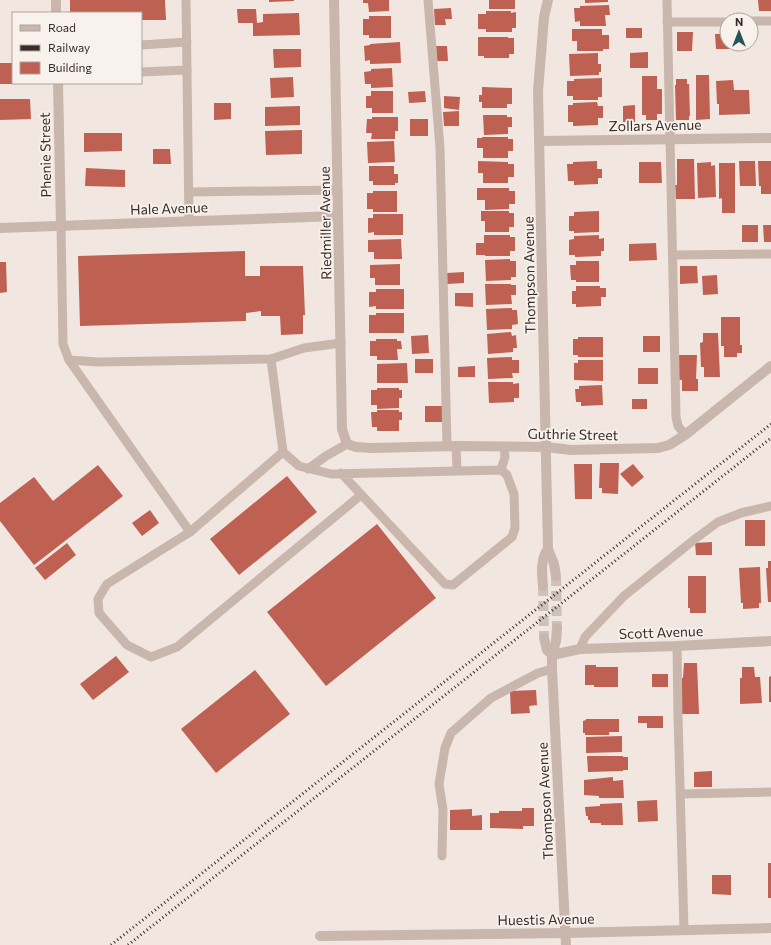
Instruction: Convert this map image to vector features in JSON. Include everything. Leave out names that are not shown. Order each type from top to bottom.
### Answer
[{"type":"street","points":[[56,0],[56,12]]},
{"type":"street","name":"Riedmiller Avenue","points":[[334,0],[342,429],[347,444]]},
{"type":"street","name":"Thompson Avenue","points":[[548,0],[544,17],[538,91],[548,549],[554,564],[556,576]]},
{"type":"street","name":"Phenie Street","points":[[58,84],[61,226]]},
{"type":"street","name":"Zollars Avenue","points":[[540,141],[771,138]]},
{"type":"street","name":"Hale Avenue","points":[[0,228],[338,216]]},
{"type":"street","name":"Guthrie Street","points":[[347,444],[356,447],[504,446],[546,447],[571,450],[658,448],[669,445],[685,435],[771,366]]},
{"type":"street","name":"Thompson Avenue","points":[[543,586],[543,561],[548,549]]},
{"type":"street","name":"Thompson Avenue","points":[[557,628],[556,641],[552,655],[552,669],[566,945]]},
{"type":"street","name":"Thompson Avenue","points":[[544,638],[547,650],[552,655]]},
{"type":"street","name":"Scott Avenue","points":[[552,655],[580,649],[771,641]]},
{"type":"street","name":"Huestis Avenue","points":[[320,936],[566,933],[771,928]]},
{"type":"lane","points":[[186,0],[189,221]]},
{"type":"lane","points":[[428,0],[440,148],[452,446],[457,470]]},
{"type":"lane","points":[[667,0],[676,417],[678,426],[685,435]]},
{"type":"lane","points":[[759,21],[771,21]]},
{"type":"lane","points":[[667,22],[719,22]]},
{"type":"lane","points":[[142,45],[187,42]]},
{"type":"lane","points":[[142,72],[187,70]]},
{"type":"lane","points":[[189,192],[338,190]]},
{"type":"lane","points":[[61,226],[63,344],[70,360],[190,532]]},
{"type":"lane","points":[[673,255],[771,254]]},
{"type":"lane","points":[[70,360],[98,362],[271,359],[304,348],[341,343]]},
{"type":"lane","points":[[271,359],[283,452],[299,466],[331,474],[341,473],[457,470],[501,470],[507,475],[514,494],[515,528],[512,537],[453,585],[445,584],[341,473]]},
{"type":"lane","points":[[308,469],[326,456],[347,444]]},
{"type":"lane","points":[[501,470],[505,457],[504,446]]},
{"type":"lane","points":[[283,452],[190,532],[107,584],[98,599],[99,613],[127,645],[151,657],[177,647],[361,496]]},
{"type":"lane","points":[[580,649],[585,637],[624,596],[695,538],[718,522],[741,513],[771,506]]},
{"type":"lane","points":[[677,646],[684,930]]},
{"type":"lane","points":[[442,856],[443,810],[439,784],[445,748],[451,733],[491,698],[538,673],[552,669]]},
{"type":"lane","points":[[681,794],[771,792]]},
{"type":"building","points":[[70,0],[165,0],[166,20],[142,20],[142,12],[70,12]]},
{"type":"building","points":[[269,0],[294,0],[294,1],[269,2]]},
{"type":"building","points":[[363,0],[389,0],[389,11],[369,12],[368,3],[363,3]]},
{"type":"building","points":[[489,0],[515,0],[515,9],[489,9]]},
{"type":"building","points":[[585,0],[608,0],[608,2],[585,3]]},
{"type":"building","points":[[758,0],[771,0],[771,11],[759,11]]},
{"type":"building","points":[[609,5],[610,15],[605,15],[606,26],[580,26],[580,21],[575,22],[574,8],[580,8],[580,6]]},
{"type":"building","points":[[451,8],[452,19],[445,19],[446,25],[435,25],[434,9]]},
{"type":"building","points":[[237,9],[256,9],[257,23],[263,22],[263,14],[299,13],[300,35],[253,36],[253,23],[238,23]]},
{"type":"building","points":[[486,11],[516,12],[516,28],[512,28],[512,32],[486,32],[486,29],[478,29],[478,14],[486,14]]},
{"type":"building","points":[[369,16],[391,16],[391,38],[369,38],[369,35],[363,35],[363,19],[369,19]]},
{"type":"building","points":[[626,28],[642,28],[642,38],[626,38]]},
{"type":"building","points":[[572,29],[602,29],[602,35],[609,35],[609,49],[603,49],[603,51],[577,51],[577,41],[572,41]]},
{"type":"building","points":[[677,32],[693,32],[692,51],[677,51]]},
{"type":"building","points":[[715,34],[719,34],[719,49],[716,49]]},
{"type":"building","points":[[478,37],[514,38],[514,54],[509,54],[509,58],[484,58],[484,56],[478,56]]},
{"type":"building","points":[[400,42],[401,63],[370,64],[370,60],[365,61],[364,46],[370,44]]},
{"type":"building","points":[[436,46],[447,46],[448,61],[437,61]]},
{"type":"building","points":[[273,49],[301,49],[301,67],[274,68]]},
{"type":"building","points":[[648,52],[648,68],[630,68],[630,53]]},
{"type":"building","points":[[598,53],[598,64],[601,64],[601,72],[599,72],[599,75],[570,76],[569,54]]},
{"type":"building","points":[[0,63],[12,63],[12,84],[0,84]]},
{"type":"building","points":[[392,68],[393,87],[371,88],[371,84],[365,84],[364,72],[371,71],[371,69]]},
{"type":"building","points":[[696,75],[709,75],[710,119],[696,120]]},
{"type":"building","points":[[642,76],[657,76],[657,89],[662,89],[662,114],[657,114],[657,120],[646,120],[646,115],[642,115]]},
{"type":"building","points":[[293,77],[294,97],[271,98],[270,78]]},
{"type":"building","points":[[602,78],[602,97],[598,97],[598,100],[573,100],[573,96],[567,96],[567,81],[574,81],[574,79]]},
{"type":"building","points":[[676,79],[687,79],[687,84],[689,84],[689,120],[676,120]]},
{"type":"building","points":[[733,80],[734,90],[749,90],[750,114],[719,115],[716,81]]},
{"type":"building","points":[[482,87],[512,88],[512,104],[507,104],[507,108],[482,108],[482,102],[479,102],[479,95],[482,95]]},
{"type":"building","points":[[371,91],[393,91],[393,113],[372,113],[372,108],[366,108],[366,96],[371,96]]},
{"type":"building","points":[[425,91],[426,102],[409,103],[408,92]]},
{"type":"building","points":[[444,96],[460,97],[459,110],[444,108]]},
{"type":"building","points":[[0,99],[30,99],[31,119],[0,120]]},
{"type":"building","points":[[597,102],[598,106],[603,106],[603,118],[598,118],[598,125],[573,126],[573,122],[568,122],[568,105],[573,105],[573,103]]},
{"type":"building","points":[[214,103],[231,103],[231,119],[214,120]]},
{"type":"building","points":[[635,105],[635,122],[623,122],[623,106]]},
{"type":"building","points":[[300,106],[300,125],[265,126],[265,107]]},
{"type":"building","points":[[459,111],[459,126],[444,126],[443,112]]},
{"type":"building","points":[[483,115],[507,115],[507,117],[512,117],[512,127],[508,127],[508,134],[484,135]]},
{"type":"building","points":[[372,117],[398,117],[398,131],[395,131],[395,139],[371,139],[372,133],[366,133],[367,119],[372,119]]},
{"type":"building","points":[[410,119],[428,119],[428,136],[410,136]]},
{"type":"building","points":[[302,130],[302,154],[266,155],[265,131]]},
{"type":"building","points":[[84,133],[122,133],[122,151],[84,152]]},
{"type":"building","points":[[508,137],[508,139],[513,139],[513,151],[508,151],[508,158],[483,158],[483,148],[477,148],[477,138]]},
{"type":"building","points":[[394,141],[395,162],[368,163],[367,142]]},
{"type":"building","points":[[153,149],[170,149],[171,164],[153,164]]},
{"type":"building","points":[[677,159],[694,159],[695,199],[676,199],[675,185],[677,185]]},
{"type":"building","points":[[478,161],[508,162],[508,164],[514,164],[514,177],[508,177],[508,183],[483,183],[483,173],[478,173]]},
{"type":"building","points":[[597,161],[597,169],[602,169],[602,178],[598,178],[598,184],[574,185],[574,181],[568,181],[567,164],[573,164],[573,162]]},
{"type":"building","points":[[739,161],[755,161],[756,186],[740,186]]},
{"type":"building","points":[[758,161],[771,161],[771,194],[761,194],[761,186],[759,186]]},
{"type":"building","points":[[639,162],[661,162],[662,183],[639,183]]},
{"type":"building","points":[[711,162],[711,166],[715,165],[716,197],[698,198],[697,163]]},
{"type":"building","points":[[719,163],[735,163],[735,213],[722,213],[722,198],[719,199]]},
{"type":"building","points":[[369,166],[394,166],[394,174],[398,174],[398,183],[395,183],[395,185],[373,185],[373,181],[369,181]]},
{"type":"building","points":[[86,168],[125,170],[125,187],[85,186]]},
{"type":"building","points":[[477,188],[509,188],[509,191],[515,191],[515,204],[509,204],[509,209],[485,210],[485,200],[477,200]]},
{"type":"building","points":[[373,191],[397,191],[397,212],[373,212],[373,209],[367,209],[367,193],[373,193]]},
{"type":"building","points":[[481,211],[509,211],[509,213],[514,213],[514,227],[509,227],[509,232],[485,232],[485,221],[481,221]]},
{"type":"building","points":[[599,211],[599,232],[574,233],[574,231],[569,231],[569,216],[574,216],[574,212]]},
{"type":"building","points":[[373,214],[403,214],[403,235],[374,235],[374,232],[368,233],[368,218],[373,218]]},
{"type":"building","points":[[742,225],[758,225],[758,242],[742,242]]},
{"type":"building","points":[[763,225],[771,225],[771,242],[764,242]]},
{"type":"building","points":[[484,235],[510,235],[510,237],[515,237],[515,251],[510,251],[510,256],[476,255],[476,243],[484,243]]},
{"type":"building","points":[[599,235],[599,239],[604,238],[604,251],[601,251],[601,256],[575,257],[575,255],[569,255],[569,240],[574,239],[574,236]]},
{"type":"building","points":[[401,239],[402,259],[374,259],[374,252],[368,252],[368,240]]},
{"type":"building","points":[[656,243],[657,260],[629,261],[629,244]]},
{"type":"building","points":[[245,251],[245,276],[260,276],[260,266],[303,266],[305,315],[303,315],[303,334],[281,335],[280,316],[261,316],[261,311],[246,313],[246,321],[80,326],[78,256]]},
{"type":"building","points":[[510,259],[510,261],[516,261],[516,277],[511,277],[511,280],[486,281],[485,260]]},
{"type":"building","points":[[576,261],[599,261],[599,282],[576,282],[576,280],[571,280],[570,265],[576,265]]},
{"type":"building","points":[[0,262],[6,262],[7,292],[0,293]]},
{"type":"building","points":[[400,264],[400,285],[375,285],[375,278],[370,278],[370,265]]},
{"type":"building","points":[[680,266],[697,266],[698,283],[680,284]]},
{"type":"building","points":[[464,272],[464,283],[447,284],[447,273]]},
{"type":"building","points":[[717,275],[718,294],[703,295],[702,276]]},
{"type":"building","points":[[485,284],[516,285],[516,295],[511,295],[512,304],[486,305]]},
{"type":"building","points":[[576,286],[600,286],[600,288],[606,288],[606,297],[601,297],[601,306],[576,307],[576,304],[572,304],[572,291],[576,291]]},
{"type":"building","points":[[376,289],[404,289],[404,309],[376,309],[376,306],[369,307],[369,292],[376,292]]},
{"type":"building","points":[[455,293],[473,293],[473,307],[455,306]]},
{"type":"building","points":[[512,308],[512,310],[517,310],[518,324],[512,325],[512,329],[487,330],[486,309]]},
{"type":"building","points":[[376,313],[404,313],[404,333],[369,333],[369,315],[376,315]]},
{"type":"building","points":[[721,317],[740,317],[740,345],[742,345],[742,353],[737,353],[737,357],[724,357],[724,346],[721,346]]},
{"type":"building","points":[[511,332],[512,336],[516,335],[517,348],[513,348],[513,352],[488,354],[487,334]]},
{"type":"building","points":[[703,333],[718,333],[720,377],[704,377],[704,367],[701,367],[700,343],[703,342]]},
{"type":"building","points":[[428,335],[429,353],[412,354],[411,336]]},
{"type":"building","points":[[643,336],[660,336],[660,352],[643,352]]},
{"type":"building","points":[[578,337],[603,337],[603,357],[578,357],[578,355],[573,355],[573,339],[578,339]]},
{"type":"building","points":[[376,339],[397,339],[397,341],[401,341],[402,349],[397,349],[398,360],[377,360],[377,356],[370,356],[370,341],[376,341]]},
{"type":"building","points":[[679,355],[697,355],[696,379],[698,379],[698,391],[682,391],[682,380],[679,380]]},
{"type":"building","points":[[512,357],[512,360],[519,360],[519,373],[512,373],[513,378],[488,379],[487,358]]},
{"type":"building","points":[[415,359],[433,359],[433,373],[415,373]]},
{"type":"building","points":[[578,360],[603,360],[603,381],[574,380],[574,363],[578,363]]},
{"type":"building","points":[[407,363],[408,383],[377,383],[377,364]]},
{"type":"building","points":[[475,366],[475,377],[458,377],[458,367]]},
{"type":"building","points":[[638,368],[658,368],[658,384],[638,384]]},
{"type":"building","points":[[488,382],[519,383],[519,398],[514,398],[514,402],[489,403]]},
{"type":"building","points":[[602,385],[603,405],[581,406],[581,402],[576,402],[575,389],[579,389],[579,386]]},
{"type":"building","points":[[377,388],[399,388],[399,390],[402,390],[402,398],[399,398],[399,408],[377,409],[377,405],[371,405],[371,390],[377,390]]},
{"type":"building","points":[[632,399],[647,399],[647,409],[632,409]]},
{"type":"building","points":[[425,406],[442,406],[442,422],[425,422]]},
{"type":"building","points":[[377,410],[399,410],[399,412],[402,412],[402,420],[399,420],[399,431],[377,431],[377,427],[372,427],[371,412],[377,412]]},
{"type":"building","points":[[600,463],[619,463],[618,494],[602,493],[602,488],[599,488]]},
{"type":"building","points":[[574,464],[592,464],[592,499],[575,499]]},
{"type":"building","points":[[633,464],[644,477],[632,487],[620,474]]},
{"type":"building","points":[[98,465],[123,496],[34,565],[0,521],[0,503],[34,477],[53,501]]},
{"type":"building","points":[[287,476],[317,512],[239,575],[210,539]]},
{"type":"building","points":[[150,510],[159,523],[142,536],[132,523]]},
{"type":"building","points":[[745,520],[765,520],[765,546],[745,546]]},
{"type":"building","points":[[377,524],[436,598],[326,686],[267,612]]},
{"type":"building","points":[[712,542],[712,555],[696,555],[695,543]]},
{"type":"building","points":[[67,543],[76,555],[45,580],[35,568]]},
{"type":"building","points":[[768,561],[771,561],[771,602],[768,602],[766,568],[768,568]]},
{"type":"building","points":[[760,567],[761,603],[759,603],[759,608],[743,609],[743,603],[741,603],[739,568]]},
{"type":"building","points":[[688,576],[706,576],[706,613],[690,613],[690,608],[688,608]]},
{"type":"building","points":[[116,656],[129,672],[93,700],[80,684]]},
{"type":"building","points":[[684,663],[697,663],[699,714],[681,714],[681,678],[683,678]]},
{"type":"building","points":[[585,665],[596,665],[596,667],[618,667],[618,687],[594,687],[594,685],[585,685]]},
{"type":"building","points":[[742,667],[754,667],[755,677],[760,677],[762,703],[740,704],[740,678],[742,678]]},
{"type":"building","points":[[255,670],[290,714],[216,773],[181,729]]},
{"type":"building","points":[[652,674],[668,674],[668,687],[652,687]]},
{"type":"building","points":[[771,676],[771,702],[769,702],[769,677]]},
{"type":"building","points":[[536,690],[537,705],[529,706],[530,713],[511,714],[510,691]]},
{"type":"building","points":[[638,716],[663,716],[663,728],[647,728],[647,723],[638,723]]},
{"type":"building","points":[[586,719],[619,719],[619,732],[609,732],[609,735],[585,735],[585,733],[583,733],[583,721]]},
{"type":"building","points":[[622,736],[622,752],[586,753],[586,737]]},
{"type":"building","points":[[587,756],[628,757],[628,770],[588,772]]},
{"type":"building","points":[[712,771],[712,787],[694,787],[694,772]]},
{"type":"building","points":[[613,777],[613,781],[623,780],[624,798],[599,798],[599,796],[584,795],[584,780]]},
{"type":"building","points":[[657,800],[658,821],[638,822],[637,801]]},
{"type":"building","points":[[622,803],[623,825],[601,825],[601,823],[590,823],[588,816],[586,816],[585,807],[600,806],[600,804]]},
{"type":"building","points":[[522,808],[534,808],[534,826],[523,826],[523,829],[490,828],[490,813],[499,813],[499,811],[522,811]]},
{"type":"building","points":[[472,809],[472,816],[482,815],[482,830],[450,830],[450,810]]},
{"type":"building","points":[[768,863],[771,863],[771,898],[768,898]]},
{"type":"building","points":[[712,875],[731,875],[731,895],[712,894]]},
{"type":"tunnel","points":[[556,576],[557,628]]},
{"type":"tunnel","points":[[543,586],[544,638]]},
{"type":"railway","points":[[111,945],[771,424]]},
{"type":"railway","points":[[128,945],[771,438]]}]
